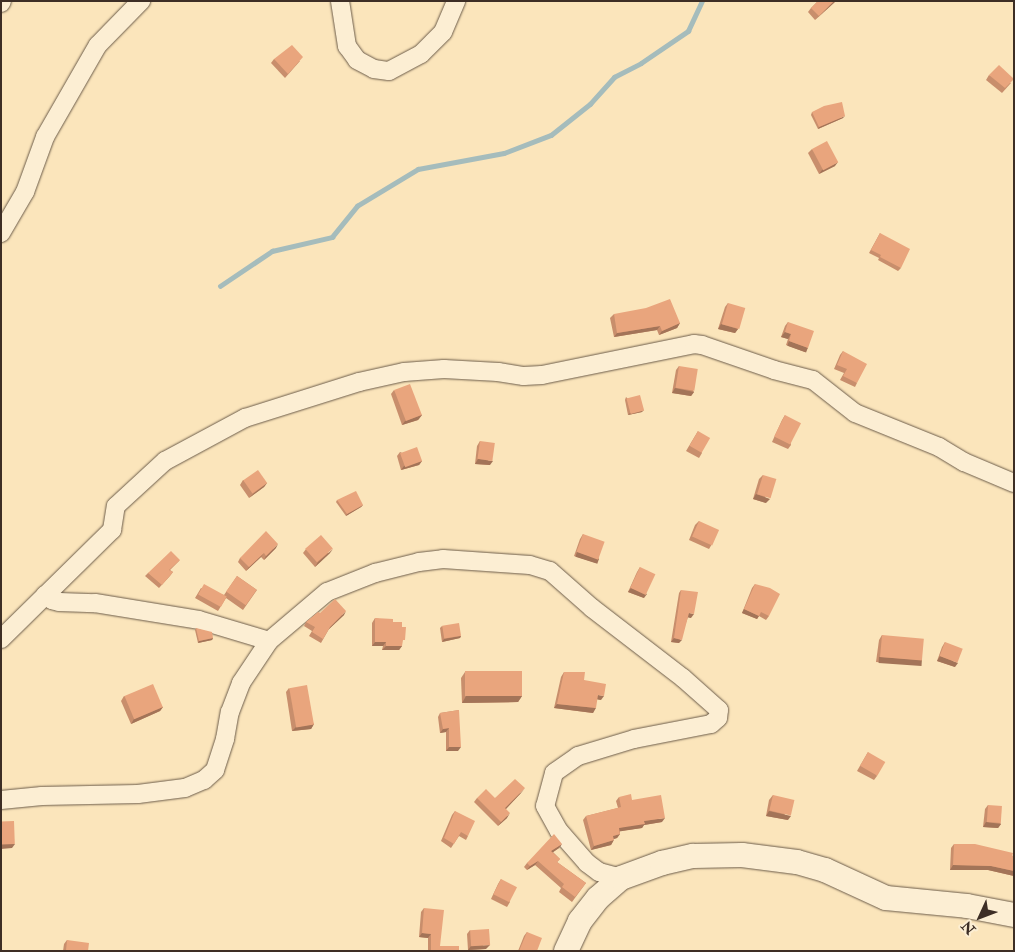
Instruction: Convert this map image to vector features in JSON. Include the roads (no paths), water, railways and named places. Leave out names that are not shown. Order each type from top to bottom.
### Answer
[{"type":"main road","points":[[566,951],[580,921],[598,898],[621,878],[694,856],[742,855],[797,862],[825,870],[886,898],[967,906],[1014,915]]},
{"type":"street","points":[[1,233],[24,192],[45,138],[98,46],[141,1]]},
{"type":"street","points":[[340,1],[348,46],[358,60],[374,69],[388,71],[421,54],[444,32],[456,1]]},
{"type":"street","points":[[1,639],[112,530],[116,506],[165,461],[244,418],[359,382],[404,372],[444,369],[498,372],[524,376],[542,375],[694,344],[702,345],[774,370],[813,380],[855,413],[939,446],[964,462],[1014,483]]},
{"type":"street","points":[[1,800],[42,796],[138,794],[185,788],[204,780],[215,770],[225,740],[230,712],[241,683],[269,641],[327,592],[384,571],[443,559],[530,564],[550,571],[719,710],[718,718],[711,724],[634,739],[578,756],[554,773],[545,806],[554,824],[587,863],[599,872],[621,878]]},
{"type":"street","points":[[45,595],[54,601],[95,603],[199,620],[269,641]]},
{"type":"waterway","points":[[220,286],[272,251],[332,237],[357,206],[418,169],[504,153],[551,135],[590,104],[614,77],[641,63],[688,31],[702,1]]}]
